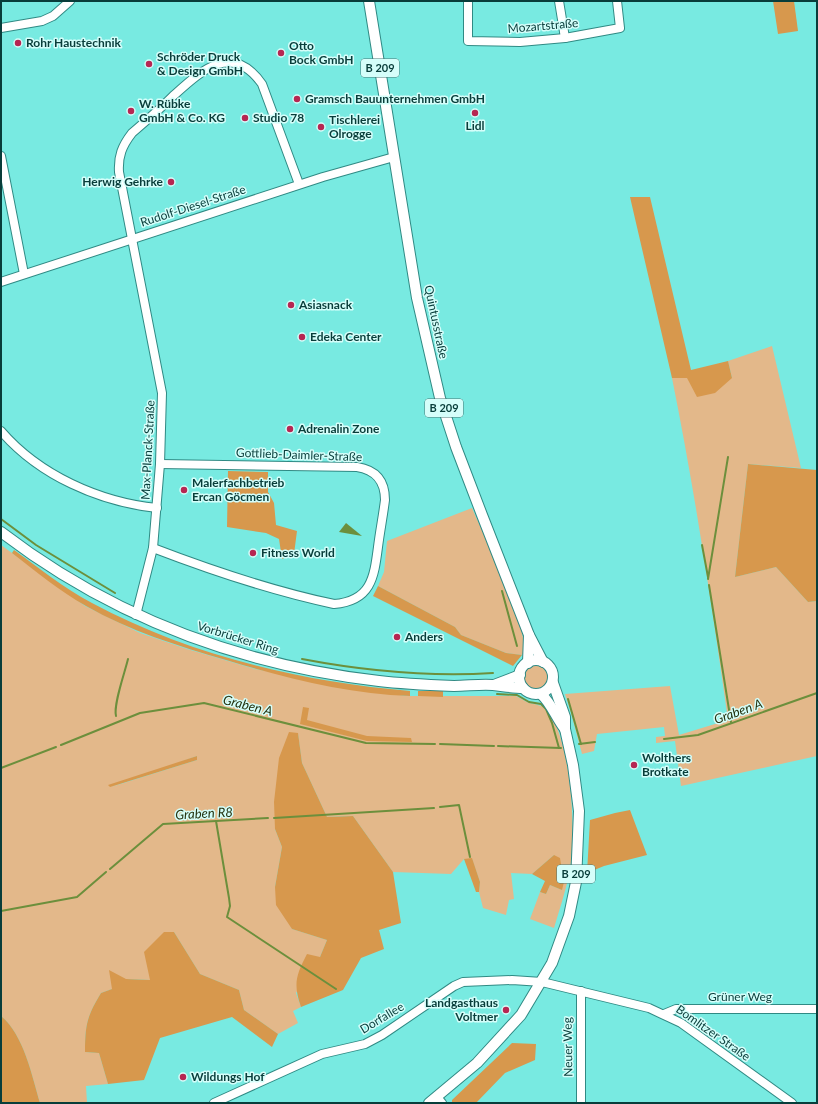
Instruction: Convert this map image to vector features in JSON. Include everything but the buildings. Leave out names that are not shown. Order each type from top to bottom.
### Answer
[{"type":"main road","name":"Quintusstraße","points":[[369,1],[417,298],[440,398],[456,447],[529,635],[543,662]]},
{"type":"main road","name":"Vorbrücker Ring","points":[[1,532],[45,564],[94,594],[136,615],[231,651],[321,672],[365,680],[414,684],[494,685],[523,688]]},
{"type":"main road","name":"Quintusstraße","points":[[528,663],[529,635]]},
{"type":"main road","points":[[543,662],[533,661],[522,668],[520,682],[523,688],[531,694],[541,694],[548,690],[552,683]]},
{"type":"main road","name":"B 209","points":[[436,1101],[493,1047],[521,1015],[542,982],[565,930],[576,882],[579,811],[573,765],[565,729],[565,717],[552,683],[553,673],[547,664],[543,662]]},
{"type":"main road","name":"Vorbrücker Ring","points":[[494,685],[520,675]]},
{"type":"main road","name":"B 209","points":[[541,694],[550,704],[565,729]]},
{"type":"street","points":[[1,28],[42,21],[53,16],[70,1]]},
{"type":"street","name":"Mozartstraße","points":[[468,1],[468,41],[520,42],[565,38],[620,28],[617,1]]},
{"type":"street","points":[[559,1],[565,38]]},
{"type":"street","name":"Max-Planck-Straße","points":[[136,615],[153,548],[160,464],[162,393],[118,172],[118,163],[123,145],[132,133],[200,73],[217,64],[230,63],[248,69],[256,75],[262,84],[299,184]]},
{"type":"street","points":[[1,156],[24,274]]},
{"type":"street","name":"Rudolf-Diesel-Straße","points":[[1,282],[299,184],[394,157]]},
{"type":"street","points":[[1,431],[11,443],[35,462],[59,478],[111,498],[157,508]]},
{"type":"street","name":"Gottlieb-Daimler-Straße","points":[[153,548],[220,574],[281,592],[334,604],[342,604],[364,592],[373,577],[385,500],[385,491],[378,476],[372,471],[357,467],[160,464]]},
{"type":"street","name":"Dorfallee","points":[[214,1103],[322,1054],[365,1044],[382,1035],[454,986],[463,982],[512,980],[542,982]]},
{"type":"street","name":"Bomlitzer Straße","points":[[542,982],[631,1003],[664,1014],[681,1023],[792,1103]]},
{"type":"street","name":"Neuer Weg","points":[[581,992],[581,1103]]},
{"type":"street","name":"Grüner Weg","points":[[664,1014],[676,1009],[817,1009]]},
{"type":"shaded area","points":[[773,1],[794,1],[798,31],[778,34]]},
{"type":"shaded area","points":[[630,197],[650,197],[691,370],[728,361],[732,378],[715,393],[697,397],[687,378],[672,378]]},
{"type":"shaded area","points":[[772,346],[801,468],[748,464],[735,577],[776,567],[808,602],[817,601],[817,756],[681,786],[675,741],[656,743],[656,737],[665,736],[664,727],[597,734],[594,751],[582,754],[565,694],[670,686],[679,735],[728,720],[703,549],[672,378],[732,378],[728,361]]},
{"type":"shaded area","points":[[748,464],[817,470],[817,601],[808,602],[776,567],[735,577]]},
{"type":"shaded area","points":[[228,471],[268,472],[268,492],[274,503],[276,525],[297,531],[294,554],[282,559],[279,539],[266,533],[227,527]]},
{"type":"shaded area","points":[[472,508],[504,578],[511,597],[522,633],[525,651],[522,655],[506,653],[461,635],[455,627],[378,586],[384,572],[387,541]]},
{"type":"shaded area","points":[[346,523],[362,536],[339,532]]},
{"type":"shaded area","points":[[1,545],[85,606],[140,633],[187,649],[255,669],[405,696],[516,696],[527,702],[541,706],[549,712],[557,727],[568,768],[572,815],[569,875],[554,928],[530,919],[540,892],[546,894],[550,885],[562,890],[554,855],[532,874],[511,873],[514,899],[509,900],[506,915],[483,908],[479,892],[480,882],[472,859],[464,859],[451,874],[393,872],[353,816],[327,817],[302,763],[298,734],[275,829],[282,847],[275,887],[292,929],[327,940],[320,957],[296,993],[301,1007],[293,1011],[298,1023],[278,1034],[244,1010],[239,990],[200,974],[174,932],[150,980],[126,979],[112,989],[101,993],[93,1008],[86,1028],[85,1052],[99,1053],[108,1084],[86,1086],[87,1103],[40,1103],[26,1056],[16,1034],[1,1016]],"holes":[[[197,756],[197,760],[111,787]]]},
{"type":"shaded area","points":[[14,550],[52,578],[92,603],[167,637],[246,663],[287,673],[369,687],[410,691],[410,696],[364,692],[294,679],[208,655],[154,637],[103,615],[76,600],[48,581],[12,553]]},
{"type":"shaded area","points":[[378,586],[455,627],[461,635],[506,653],[522,655],[513,666],[373,596]]},
{"type":"shaded area","points":[[536,665],[545,669],[549,678],[545,687],[536,691],[527,687],[523,678],[527,669]]},
{"type":"shaded area","points":[[418,691],[443,691],[443,697],[418,696]]},
{"type":"shaded area","points":[[303,707],[309,708],[307,720],[367,736],[411,738],[412,742],[367,741],[300,724]]},
{"type":"shaded area","points":[[289,732],[298,733],[302,763],[327,817],[353,816],[393,872],[401,923],[379,930],[384,949],[361,958],[343,990],[301,1007],[296,986],[300,968],[307,954],[320,957],[327,940],[292,929],[276,905],[275,887],[282,847],[275,829],[274,802],[279,758]]},
{"type":"shaded area","points":[[197,756],[197,760],[110,787],[108,785]]},
{"type":"shaded area","points":[[630,810],[647,855],[604,866],[587,873],[590,820]]},
{"type":"shaded area","points":[[554,855],[560,858],[564,882],[562,890],[550,885],[546,894],[540,892],[545,881],[532,874]]},
{"type":"shaded area","points":[[472,858],[480,882],[479,892],[476,892],[464,859]]},
{"type":"shaded area","points":[[164,932],[174,932],[200,974],[239,990],[244,1010],[278,1034],[272,1047],[232,1017],[160,1038],[144,1080],[108,1084],[99,1053],[85,1052],[86,1028],[90,1015],[101,993],[112,989],[109,970],[126,979],[150,980],[144,952]]},
{"type":"shaded area","points":[[1,1016],[16,1034],[26,1056],[40,1103],[1,1103]]},
{"type":"shaded area","points":[[512,1043],[536,1044],[535,1060],[505,1073],[476,1103],[452,1103],[452,1100]]},
{"type":"waterway","points":[[708,579],[728,457]]},
{"type":"waterway","points":[[1,519],[36,545],[115,593]]},
{"type":"waterway","points":[[702,545],[708,577]]},
{"type":"waterway","points":[[709,585],[731,722]]},
{"type":"waterway","points":[[502,591],[517,646]]},
{"type":"waterway","points":[[116,716],[116,704],[128,659]]},
{"type":"waterway","points":[[302,659],[349,667],[397,672],[445,674],[493,673]]},
{"type":"waterway","name":"Graben A","points":[[664,739],[698,735],[817,693]]},
{"type":"waterway","points":[[497,694],[517,695],[529,702],[541,704],[546,709],[552,723],[559,748]]},
{"type":"waterway","points":[[568,699],[581,744]]},
{"type":"waterway","name":"Graben A","points":[[61,745],[140,713],[204,703],[366,743],[435,744]]},
{"type":"waterway","name":"Graben A","points":[[579,744],[595,742]]},
{"type":"waterway","name":"Graben A","points":[[440,744],[494,746]]},
{"type":"waterway","name":"Graben A","points":[[498,746],[561,748]]},
{"type":"waterway","name":"Graben A","points":[[1,768],[56,747]]},
{"type":"waterway","name":"Graben R8","points":[[440,807],[459,805],[470,857]]},
{"type":"waterway","name":"Graben R8","points":[[274,818],[434,808]]},
{"type":"waterway","name":"Graben R8","points":[[110,869],[163,824],[268,818]]},
{"type":"waterway","points":[[216,821],[230,906],[227,917],[336,989]]},
{"type":"waterway","name":"Graben R8","points":[[1,911],[77,897],[106,872]]},
{"type":"place","name":"Rohr Haustechnik","points":[[18,43]]},
{"type":"place","name":"Otto Bock GmbH","points":[[281,53]]},
{"type":"place","name":"Schröder Druck & Design GmbH","points":[[149,64]]},
{"type":"place","name":"Gramsch Bauunternehmen GmbH","points":[[297,99]]},
{"type":"place","name":"W. Rübke GmbH & Co. KG","points":[[131,111]]},
{"type":"place","name":"Lidl","points":[[475,113]]},
{"type":"place","name":"Studio 78","points":[[245,118]]},
{"type":"place","name":"Tischlerei Olrogge","points":[[321,127]]},
{"type":"place","name":"Herwig Gehrke","points":[[171,182]]},
{"type":"place","name":"Asiasnack","points":[[291,305]]},
{"type":"place","name":"Edeka Center","points":[[302,337]]},
{"type":"place","name":"Adrenalin Zone","points":[[290,429]]},
{"type":"place","name":"Malerfachbetrieb Ercan Göcmen","points":[[184,490]]},
{"type":"place","name":"Fitness World","points":[[253,553]]},
{"type":"place","name":"Anders","points":[[397,637]]},
{"type":"place","name":"Wolthers Brotkate","points":[[634,765]]},
{"type":"place","name":"Landgasthaus Voltmer","points":[[506,1010]]},
{"type":"place","name":"Wildungs Hof","points":[[183,1077]]}]
